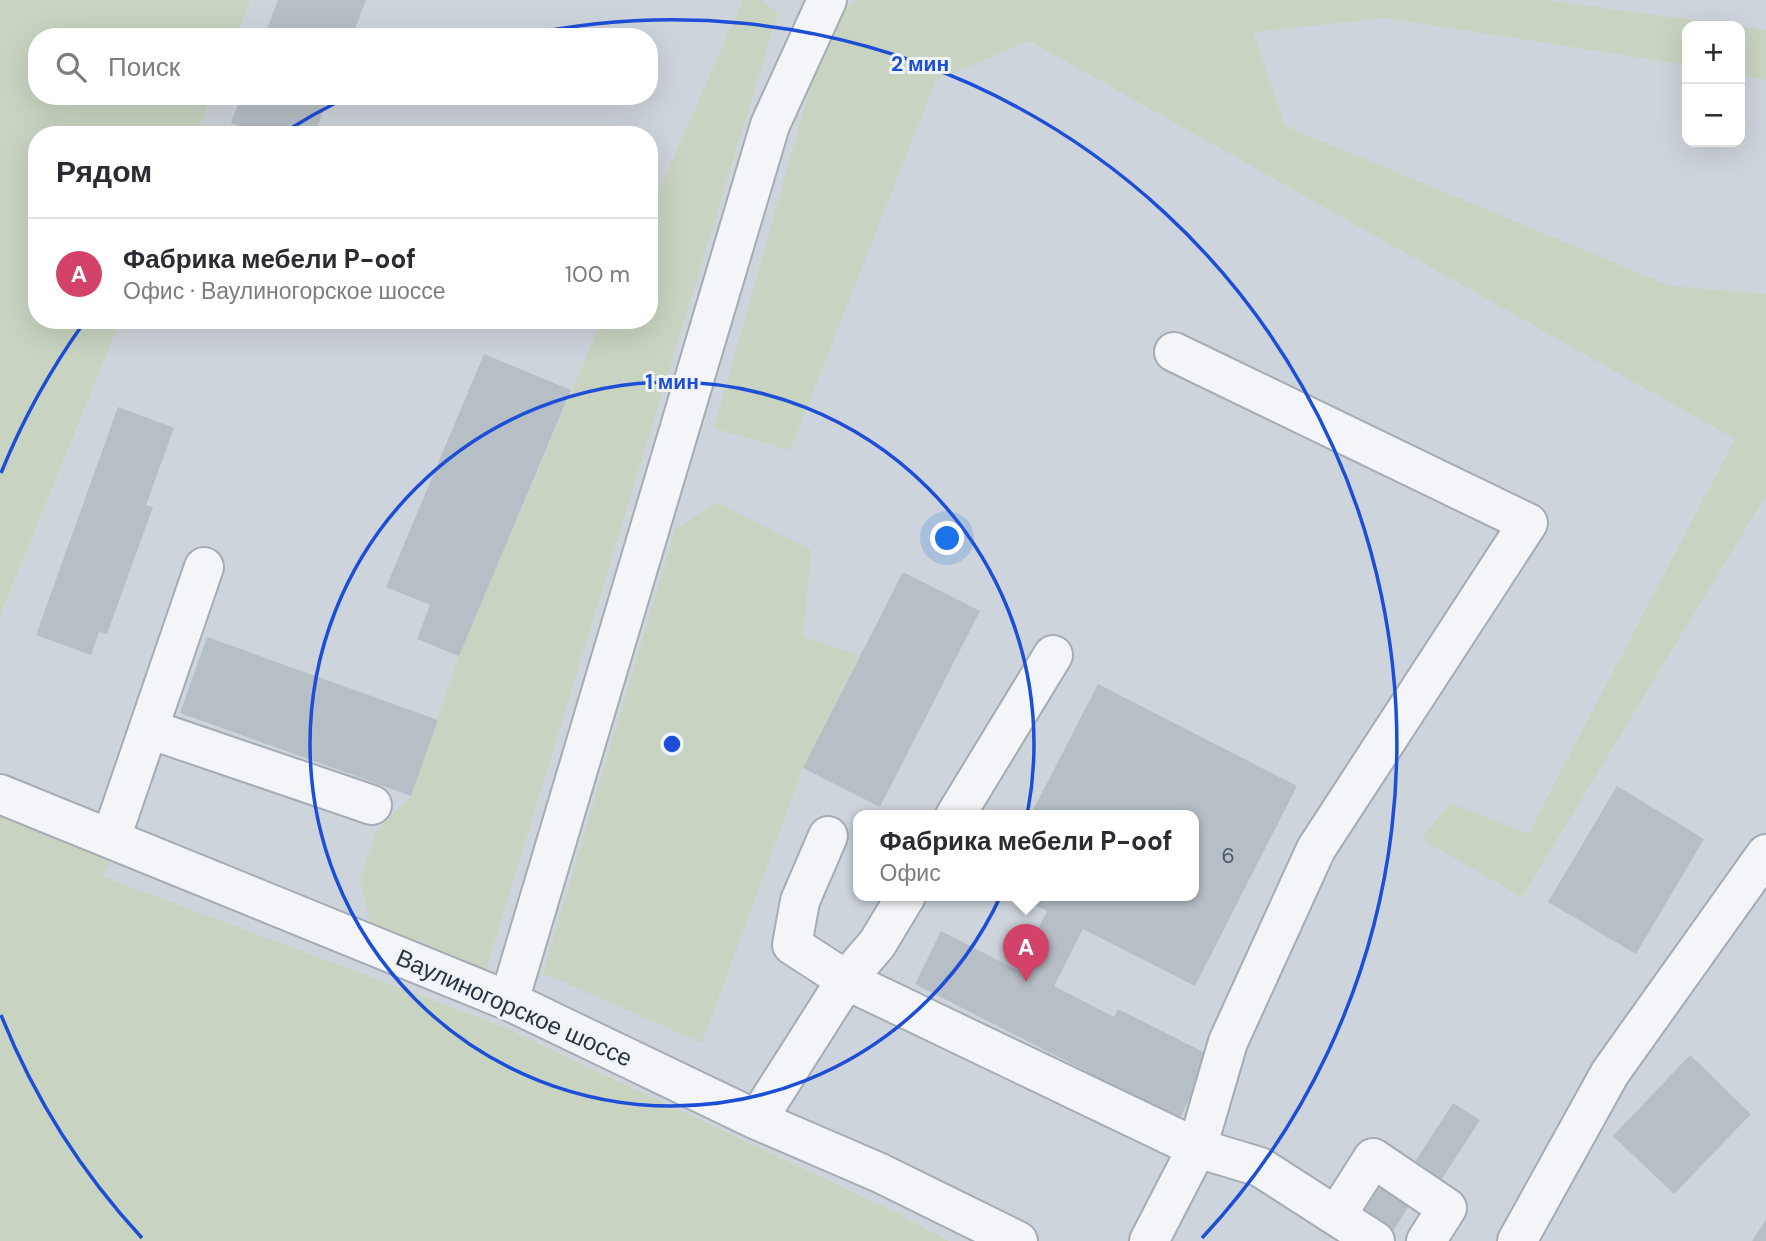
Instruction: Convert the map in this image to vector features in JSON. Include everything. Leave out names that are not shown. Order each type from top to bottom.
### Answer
[{"type":"street","points":[[509,1001],[770,125],[822,2]]},
{"type":"street","points":[[1149,1241],[1197,1148],[1228,1042],[1316,849],[1528,523],[1174,352]]},
{"type":"street","points":[[111,838],[204,566]]},
{"type":"street","points":[[959,810],[1053,655]]},
{"type":"street","points":[[149,729],[372,805]]},
{"type":"street","name":"Ваулиногорское шоссе","points":[[0,794],[509,1001],[757,1120],[880,1173],[1018,1241]]},
{"type":"street","points":[[828,836],[800,901],[792,945],[846,980],[1197,1148],[1260,1167],[1375,1241]]},
{"type":"street","points":[[1517,1241],[1610,1073],[1766,854]]},
{"type":"street","points":[[757,1120],[846,980],[877,944],[903,901]]},
{"type":"street","points":[[1336,1216],[1373,1158],[1447,1208],[1426,1241]]},
{"type":"shaded area","points":[[251,0],[1766,0],[1766,1241],[950,1241],[898,1213],[502,1026],[101,876],[115,852],[0,807],[0,616],[117,329],[658,329],[658,126],[200,126],[208,105],[658,105],[658,28],[240,28]]},
{"type":"green space","points":[[0,0],[251,0],[240,28],[28,28],[28,105],[208,105],[200,126],[28,126],[28,329],[117,329],[0,616]]},
{"type":"green space","points":[[743,0],[762,0],[778,13],[485,973],[371,926],[360,879],[377,830],[411,796],[459,656],[598,329],[658,329],[658,193]]},
{"type":"green space","points":[[855,0],[1545,0],[1700,21],[1682,21],[1682,64],[1386,18],[1253,32],[1285,126],[1671,286],[1766,294],[1766,495],[1522,897],[1421,839],[1450,803],[1528,834],[1735,439],[1030,41],[936,80],[790,450],[714,428],[828,25]]},
{"type":"green space","points":[[1745,28],[1766,30],[1766,80],[1745,76]]},
{"type":"green space","points":[[716,502],[811,550],[803,637],[860,655],[803,768],[702,1043],[543,973],[675,530]]},
{"type":"green space","points":[[0,807],[116,852],[102,876],[502,1026],[898,1213],[950,1241],[0,1241]]},
{"type":"building","points":[[278,0],[366,0],[355,28],[267,28]]},
{"type":"building","points":[[238,105],[326,105],[317,126],[239,126],[231,123]]},
{"type":"building","points":[[484,354],[571,390],[459,656],[417,639],[430,605],[386,587]]},
{"type":"building","points":[[118,407],[174,428],[146,505],[153,507],[107,634],[99,632],[91,655],[36,635]]},
{"type":"building","points":[[903,572],[980,611],[880,807],[803,768]]},
{"type":"building","points":[[207,637],[438,720],[411,796],[180,713]]},
{"type":"building","points":[[1098,684],[1297,786],[1195,986],[1083,929],[1054,986],[1114,1017],[1118,1009],[1211,1056],[1170,1138],[1076,1091],[1086,1071],[915,984],[941,931],[1017,970],[1047,911],[1027,901],[1199,901],[1199,810],[1033,810]]},
{"type":"building","points":[[1617,786],[1704,839],[1636,954],[1548,902]]},
{"type":"building","points":[[1690,1055],[1751,1114],[1674,1194],[1613,1136]]},
{"type":"building","points":[[1453,1103],[1480,1120],[1436,1188],[1409,1171]]},
{"type":"building","points":[[1380,1185],[1410,1204],[1387,1241],[1357,1223]]},
{"type":"building","points":[[1766,1219],[1766,1241],[1752,1241]]},
{"type":"place","name":"Фабрика мебели P-oof","points":[[1026,982]]}]
